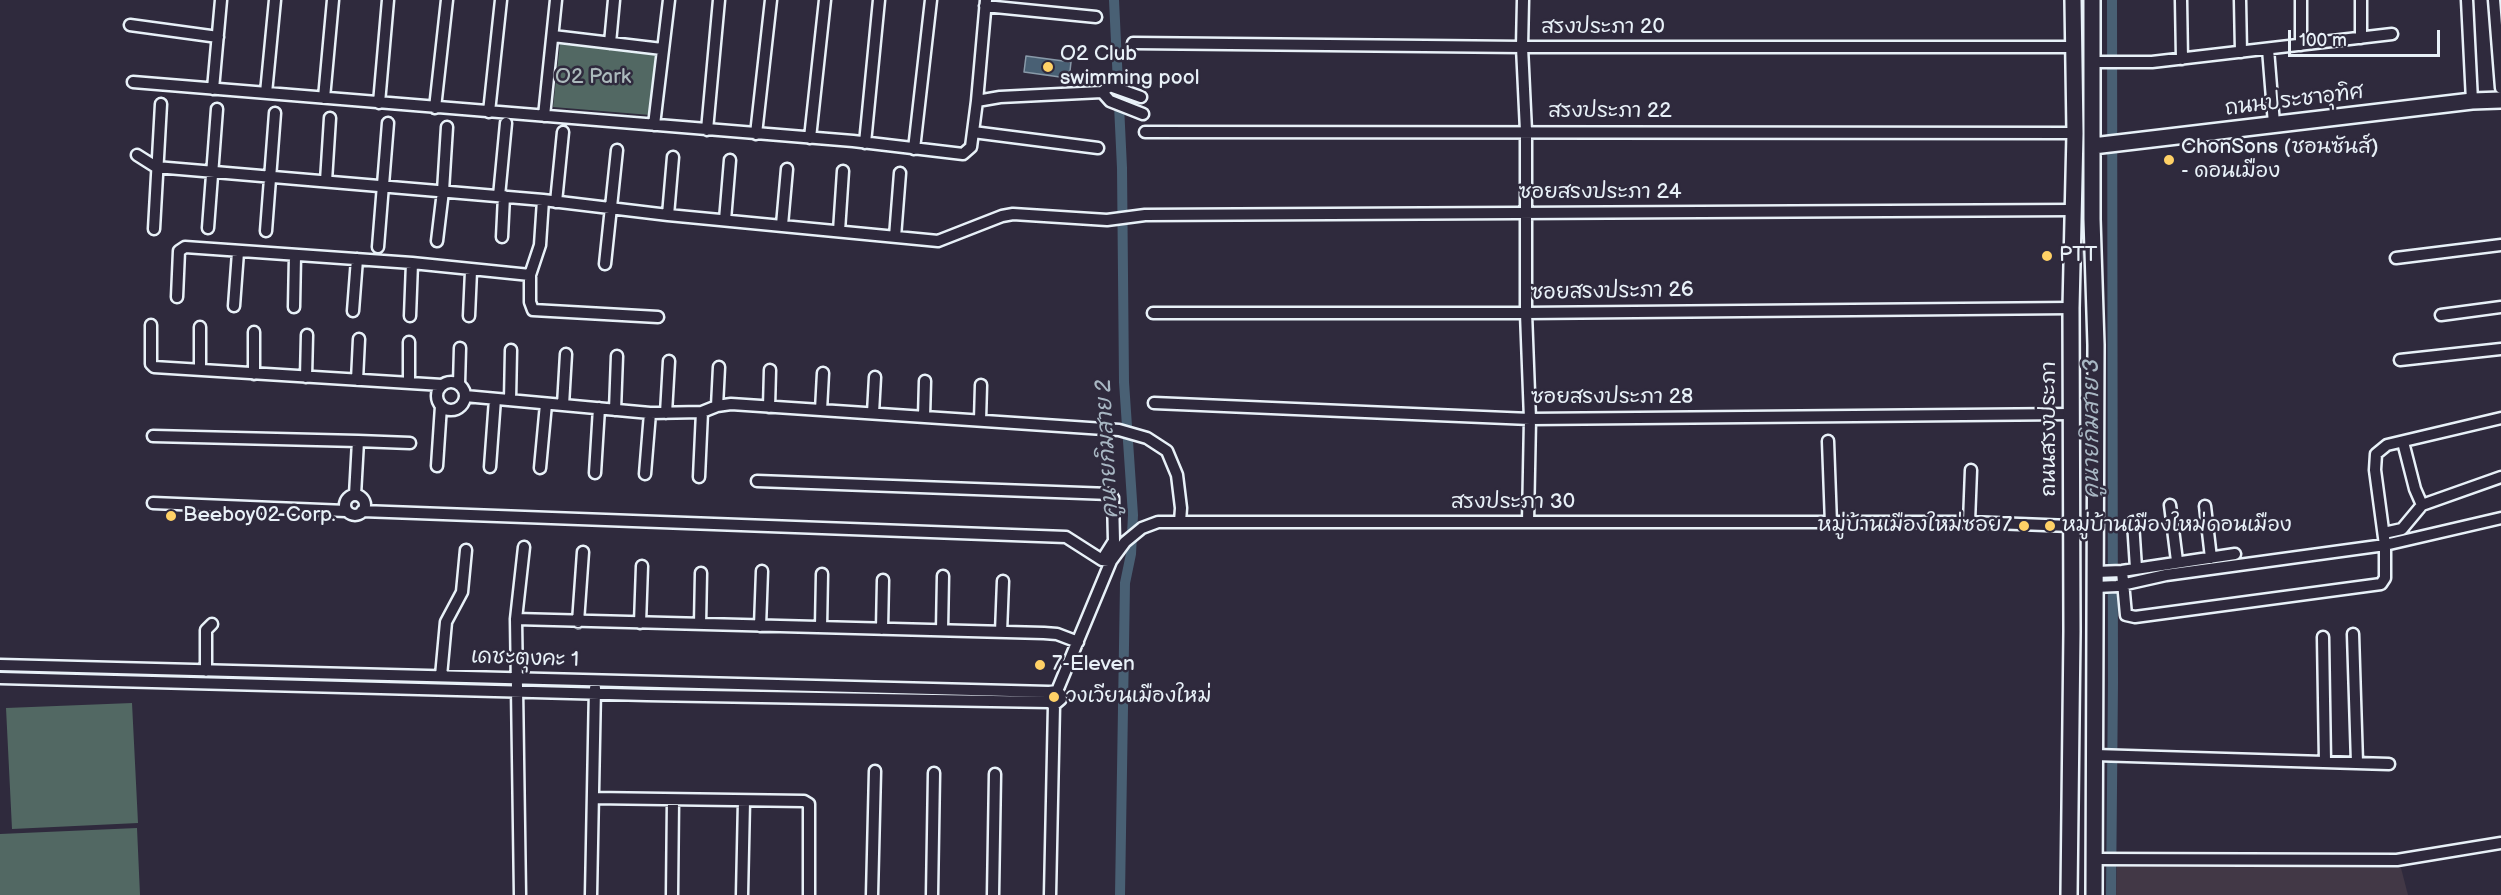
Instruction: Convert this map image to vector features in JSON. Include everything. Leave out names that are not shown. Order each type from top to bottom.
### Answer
[{"type":"main road","name":"ถนนสรงประภา","points":[[2069,895],[2072,631],[2071,308],[2075,132],[2073,0]]},
{"type":"main road","points":[[2092,0],[2106,145],[2092,219],[2107,581],[2095,755],[2099,858],[2094,895]]},
{"type":"main road","name":"ถนนประชาอุทิศ","points":[[2106,145],[2472,101],[2501,100]]},
{"type":"street","points":[[213,89],[221,0]]},
{"type":"street","points":[[266,93],[275,0]]},
{"type":"street","points":[[324,98],[333,0]]},
{"type":"street","points":[[379,103],[388,0]]},
{"type":"street","points":[[435,108],[447,0]]},
{"type":"street","points":[[489,112],[501,0]]},
{"type":"street","points":[[544,116],[556,0]]},
{"type":"street","points":[[610,43],[614,0]]},
{"type":"street","points":[[654,125],[669,0]]},
{"type":"street","points":[[707,130],[719,0]]},
{"type":"street","points":[[756,134],[771,0]]},
{"type":"street","points":[[810,138],[825,0]]},
{"type":"street","points":[[865,143],[879,0]]},
{"type":"street","points":[[914,148],[931,0]]},
{"type":"street","points":[[1522,0],[1526,131],[1526,313],[1530,419],[1528,522]]},
{"type":"street","points":[[2181,0],[2182,59]]},
{"type":"street","points":[[2240,0],[2241,52]]},
{"type":"street","points":[[2301,0],[2301,45]]},
{"type":"street","points":[[2361,0],[2361,38]]},
{"type":"street","points":[[2467,0],[2472,101]]},
{"type":"street","points":[[2494,0],[2501,88]]},
{"type":"street","points":[[133,82],[810,138],[963,154],[971,147],[985,3],[1096,17]]},
{"type":"street","points":[[130,25],[218,37]]},
{"type":"street","points":[[2099,62],[2152,62],[2392,34]]},
{"type":"street","points":[[553,36],[663,49]]},
{"type":"street","name":"สรงประภา 20","points":[[1133,43],[1522,47],[2073,47]]},
{"type":"street","points":[[2265,49],[2274,124]]},
{"type":"street","points":[[977,101],[1000,97],[1106,89],[1138,96]]},
{"type":"street","points":[[1106,89],[1110,101],[1139,113]]},
{"type":"street","points":[[154,229],[160,104]]},
{"type":"street","points":[[208,228],[217,109]]},
{"type":"street","points":[[266,231],[275,113]]},
{"type":"street","points":[[326,181],[330,118]]},
{"type":"street","points":[[378,247],[388,123]]},
{"type":"street","points":[[502,237],[501,196],[506,123]]},
{"type":"street","points":[[437,241],[447,128]]},
{"type":"street","points":[[556,202],[563,132]]},
{"type":"street","points":[[973,132],[1098,148]]},
{"type":"street","name":"สรงประภา 22","points":[[1145,132],[2075,132]]},
{"type":"street","points":[[605,264],[616,150]]},
{"type":"street","points":[[137,155],[156,167]]},
{"type":"street","points":[[668,215],[673,157]]},
{"type":"street","points":[[725,220],[730,160]]},
{"type":"street","name":"ซอยสรงประภา 24","points":[[156,167],[501,196],[668,215],[941,241],[1007,214],[1107,220],[1128,217],[1527,212],[2073,210]]},
{"type":"street","points":[[782,225],[787,169]]},
{"type":"street","points":[[839,231],[843,171]]},
{"type":"street","points":[[895,237],[900,173]]},
{"type":"street","points":[[543,200],[540,245],[530,275],[530,302],[533,310],[658,317]]},
{"type":"street","points":[[2396,258],[2501,245]]},
{"type":"street","points":[[177,297],[178,251],[185,247],[412,263],[471,271],[530,275]]},
{"type":"street","points":[[234,306],[238,252]]},
{"type":"street","points":[[294,307],[295,256]]},
{"type":"street","points":[[353,311],[357,259]]},
{"type":"street","points":[[410,315],[412,263]]},
{"type":"street","points":[[469,316],[471,271]]},
{"type":"street","points":[[2440,315],[2501,307]]},
{"type":"street","name":"ซอยสรงประภา 26","points":[[1153,313],[1526,313],[2071,308]]},
{"type":"street","points":[[151,325],[150,364],[154,368],[442,385],[450,381],[459,384]]},
{"type":"street","points":[[200,327],[200,370]]},
{"type":"street","points":[[254,332],[254,374]]},
{"type":"street","points":[[306,377],[307,334]]},
{"type":"street","points":[[357,380],[359,339]]},
{"type":"street","points":[[409,342],[409,383]]},
{"type":"street","points":[[460,348],[459,384],[465,396]]},
{"type":"street","points":[[2400,360],[2501,349]]},
{"type":"street","points":[[510,400],[512,350]]},
{"type":"street","points":[[563,405],[566,354]]},
{"type":"street","points":[[615,410],[617,356]]},
{"type":"street","points":[[666,413],[669,361]]},
{"type":"street","points":[[717,406],[719,367]]},
{"type":"street","points":[[768,407],[770,370]]},
{"type":"street","points":[[821,410],[823,373]]},
{"type":"street","points":[[873,413],[875,377]]},
{"type":"street","points":[[924,417],[925,381]]},
{"type":"street","points":[[437,466],[441,406],[437,398],[442,385]]},
{"type":"street","points":[[980,420],[981,385]]},
{"type":"street","points":[[465,396],[650,413],[702,412],[731,404],[1119,430],[1147,438],[1167,451],[1174,466],[1181,508],[1179,522]]},
{"type":"street","points":[[441,406],[450,410],[459,408],[465,396]]},
{"type":"street","points":[[490,467],[495,399]]},
{"type":"street","name":"ซอยสรงประภา 28","points":[[1154,403],[1530,419],[2071,414]]},
{"type":"street","points":[[540,468],[546,404]]},
{"type":"street","points":[[595,473],[599,408]]},
{"type":"street","points":[[699,477],[702,412]]},
{"type":"street","points":[[645,474],[650,413]]},
{"type":"street","points":[[2107,581],[2126,615],[2135,617],[2380,584],[2385,578],[2385,545],[2375,470],[2376,454],[2387,445],[2501,418]]},
{"type":"street","points":[[153,436],[410,443]]},
{"type":"street","points":[[355,495],[358,441]]},
{"type":"street","points":[[1828,441],[1831,524]]},
{"type":"street","points":[[2403,442],[2415,489],[2422,505]]},
{"type":"street","points":[[1969,522],[1971,470]]},
{"type":"street","points":[[2384,533],[2402,529],[2422,505],[2501,477]]},
{"type":"street","points":[[153,503],[346,511],[354,515],[363,511],[1066,537],[1106,561],[1114,541],[1113,498],[1110,494],[757,481]]},
{"type":"street","points":[[346,511],[347,498],[355,495]]},
{"type":"street","points":[[355,495],[364,501],[363,511]]},
{"type":"street","points":[[2170,505],[2177,561]]},
{"type":"street","points":[[2205,506],[2211,558]]},
{"type":"street","points":[[2107,581],[2385,545],[2501,518]]},
{"type":"street","name":"สรงประภา 30","points":[[1052,697],[1078,642],[1106,561],[1142,528],[1158,522],[1831,524],[1969,522],[2070,526]]},
{"type":"street","points":[[2133,522],[2136,568]]},
{"type":"street","points":[[520,895],[516,619],[524,547]]},
{"type":"street","points":[[441,676],[446,622],[462,592],[466,550]]},
{"type":"street","points":[[578,622],[582,552]]},
{"type":"street","points":[[2107,581],[2120,571],[2235,554]]},
{"type":"street","points":[[640,623],[642,566]]},
{"type":"street","points":[[760,626],[762,571]]},
{"type":"street","points":[[2107,581],[2120,571]]},
{"type":"street","points":[[700,573],[700,624]]},
{"type":"street","points":[[821,627],[822,574]]},
{"type":"street","points":[[942,630],[943,576]]},
{"type":"street","points":[[882,629],[883,580]]},
{"type":"street","points":[[1001,632],[1003,581]]},
{"type":"street","points":[[516,619],[1057,634],[1078,642]]},
{"type":"street","points":[[206,671],[206,630],[212,624]]},
{"type":"street","points":[[2353,634],[2357,763]]},
{"type":"street","points":[[2322,636],[2325,762]]},
{"type":"street","name":"เดชะตุงคะ 1","points":[[0,665],[518,678],[1052,697]]},
{"type":"street","name":"เดชะตุงคะ 1","points":[[0,678],[518,692],[1052,697]]},
{"type":"street","points":[[591,895],[595,681]]},
{"type":"street","points":[[1050,895],[1052,697]]},
{"type":"street","points":[[2095,755],[2389,764]]},
{"type":"street","points":[[873,895],[875,771]]},
{"type":"street","points":[[932,895],[934,773]]},
{"type":"street","points":[[993,895],[995,774]]},
{"type":"street","points":[[593,798],[804,801],[809,804],[809,895]]},
{"type":"street","points":[[672,895],[673,800]]},
{"type":"street","points":[[742,895],[744,801]]},
{"type":"street","points":[[2099,858],[2397,860],[2501,843]]},
{"type":"shaded area","points":[[2117,865],[2401,868],[2408,895],[2116,895]]},
{"type":"green space","name":"O2 Park","points":[[560,43],[656,53],[650,115],[553,107]]},
{"type":"green space","points":[[132,703],[138,823],[12,829],[6,708]]},
{"type":"green space","points":[[137,828],[140,895],[0,895],[0,834]]},
{"type":"water","name":"O2 Club swimming pool","points":[[1026,56],[1071,62],[1070,71],[1060,77],[1024,72]]},
{"type":"waterway","name":"คูนายกิมสาย 2","points":[[1114,0],[1122,168],[1124,382],[1133,515],[1131,554],[1125,583],[1120,895]]},
{"type":"waterway","name":"คูนายกิมสาย 3","points":[[2111,895],[2112,0]]},
{"type":"place","name":"O2 Club swimming pool","points":[[1048,67]]},
{"type":"place","name":"ChonSons (ชอนซันส์) - ดอนเมือง","points":[[2169,160]]},
{"type":"place","name":"PTT","points":[[2047,256]]},
{"type":"place","name":"Beeboy02 Corp.","points":[[171,516]]},
{"type":"place","name":"หมู่บ้านเมืองใหม่ซอย7","points":[[2024,526]]},
{"type":"place","name":"หมู่บ้านเมืองใหม่ดอนเมือง","points":[[2050,526]]},
{"type":"place","name":"7-Eleven","points":[[1040,665]]},
{"type":"place","name":"วงเวียนเมืองใหม่","points":[[1054,697]]}]
